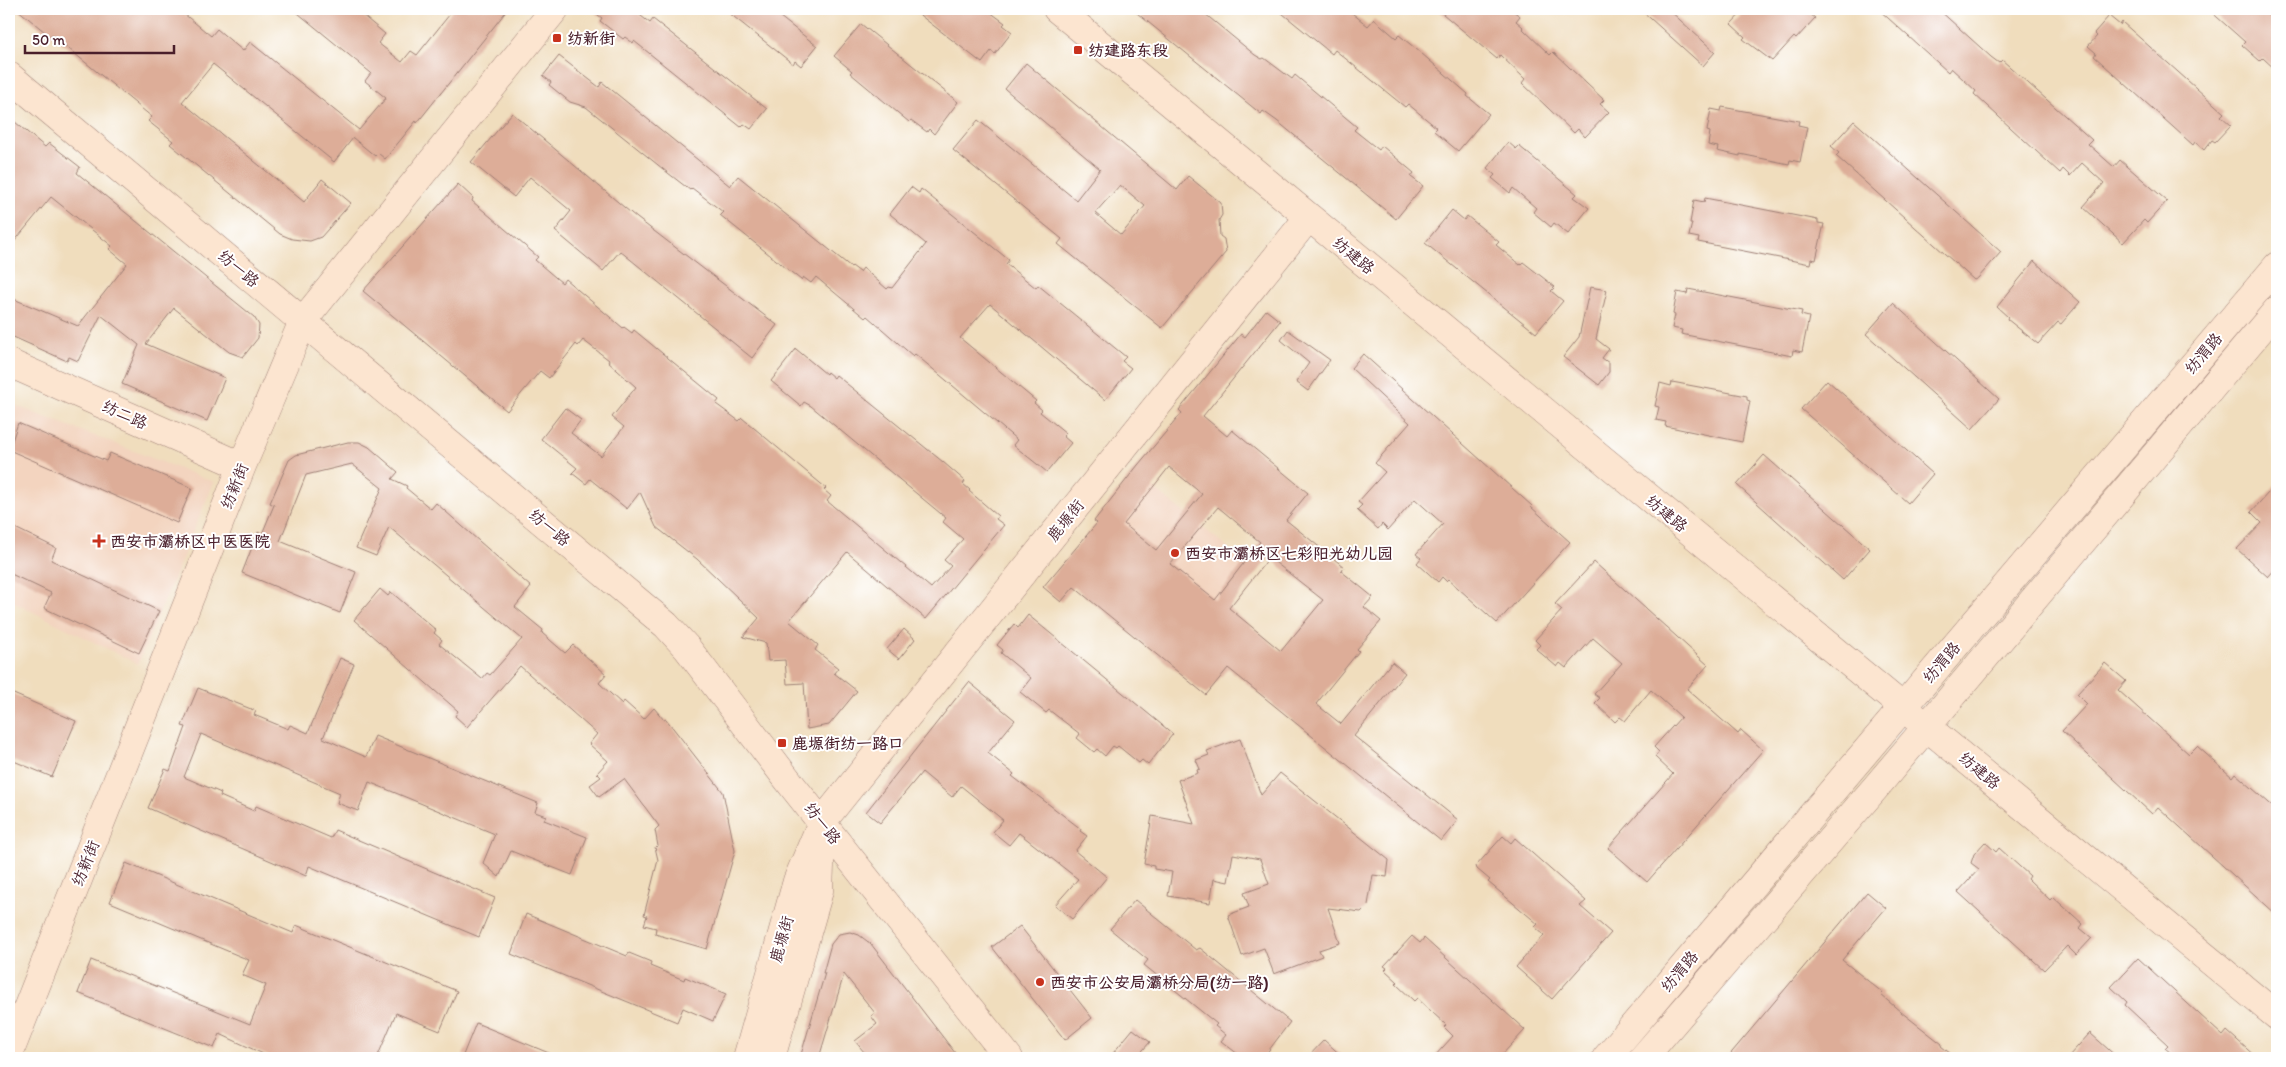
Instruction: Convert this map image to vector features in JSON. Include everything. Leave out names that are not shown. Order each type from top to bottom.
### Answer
[{"type":"street","name":"纺新街","points":[[9,1054],[242,466],[303,321],[555,9]]},
{"type":"street","name":"纺建路","points":[[1057,9],[2277,1016]]},
{"type":"street","name":"纺一路","points":[[9,76],[666,625],[687,648],[1008,1058]]},
{"type":"street","name":"鹿塬街","points":[[747,1058],[798,881],[822,822],[1308,218]]},
{"type":"street","name":"纺渭路","points":[[1606,1058],[2277,266]]},
{"type":"street","name":"纺渭路","points":[[1643,1058],[1927,726],[2277,310]]},
{"type":"street","name":"纺二路","points":[[9,363],[242,466]]},
{"type":"street","name":"鹿塬街","points":[[771,1058],[819,891],[822,822]]},
{"type":"shaded area","name":"西安市灞桥区中医医院","points":[[9,403],[214,482],[138,664],[9,600]]},
{"type":"shaded area","name":"西安市灞桥区七彩阳光幼儿园","points":[[1141,478],[1256,570],[1206,628],[1095,535]]},
{"type":"building","points":[[17,9],[178,9],[211,36],[217,29],[243,51],[250,42],[359,130],[386,98],[365,81],[371,73],[293,9],[355,9],[385,34],[378,43],[402,62],[411,51],[417,55],[454,9],[508,9],[417,123],[416,121],[385,159],[378,153],[375,156],[353,138],[334,162],[213,64],[182,102],[304,202],[322,179],[351,203],[321,237],[310,241],[292,239],[280,234],[170,144],[173,141],[148,121],[152,117],[52,35],[51,37]]},
{"type":"building","points":[[590,9],[632,9],[650,23],[653,19],[767,109],[751,129],[744,124],[741,127],[634,41],[633,43],[625,37],[623,39],[600,21],[602,18]]},
{"type":"building","points":[[724,9],[770,9],[817,46],[801,66],[795,61],[793,64]]},
{"type":"building","points":[[912,9],[986,9],[1005,23],[1003,25],[1012,32],[995,54],[991,51],[982,63]]},
{"type":"building","points":[[1132,9],[1199,9],[1255,55],[1262,59],[1264,58],[1292,79],[1295,75],[1357,127],[1354,130],[1379,150],[1382,146],[1414,173],[1411,177],[1423,186],[1396,219],[1277,121],[1263,111],[1261,114]]},
{"type":"building","points":[[1277,9],[1347,9],[1368,26],[1374,19],[1396,38],[1399,35],[1421,53],[1489,114],[1458,151],[1434,131],[1437,128],[1408,104],[1405,107],[1335,50],[1332,54]]},
{"type":"building","points":[[1437,9],[1510,9],[1520,16],[1516,21],[1522,28],[1550,55],[1553,52],[1604,100],[1600,104],[1609,112],[1585,137],[1578,129],[1574,133],[1522,83],[1525,79],[1500,55],[1497,59]]},
{"type":"building","points":[[1640,9],[1668,9],[1715,52],[1703,66]]},
{"type":"building","points":[[1745,9],[1804,9],[1815,18],[1772,61],[1743,39],[1745,37],[1731,24]]},
{"type":"building","points":[[1878,9],[1938,9],[1991,57],[1999,63],[2002,60],[2092,140],[2088,144],[2114,167],[2120,160],[2167,201],[2147,223],[2144,220],[2123,243],[2083,207],[2104,183],[2082,163],[2070,176],[2063,169],[2060,173],[1974,94],[1976,91],[1951,68],[1948,72]]},
{"type":"building","points":[[2208,9],[2261,9],[2277,23],[2277,71],[2263,58],[2260,61],[2242,45],[2245,42]]},
{"type":"building","points":[[2109,16],[2120,25],[2122,22],[2224,113],[2221,116],[2231,125],[2215,142],[2212,140],[2204,150],[2195,142],[2193,145],[2094,56],[2096,53],[2088,46],[2097,36],[2094,33]]},
{"type":"building","points":[[861,24],[958,102],[934,134],[929,129],[927,132],[911,120],[909,122],[850,73],[852,71],[834,56]]},
{"type":"building","points":[[559,56],[599,87],[602,82],[730,186],[738,176],[851,267],[860,272],[863,268],[887,289],[889,287],[892,288],[926,244],[890,214],[911,187],[919,193],[921,189],[1009,260],[1006,264],[1036,288],[1038,285],[1126,357],[1122,361],[1131,368],[1105,400],[990,304],[960,338],[1036,401],[1034,403],[1042,410],[1040,412],[1066,433],[1063,436],[1071,443],[1047,472],[1013,445],[1017,440],[915,354],[913,356],[867,316],[865,318],[816,277],[811,283],[803,277],[801,280],[720,215],[723,212],[692,188],[690,190],[586,107],[570,102],[549,85],[551,82],[543,76]]},
{"type":"building","points":[[1026,63],[1177,190],[1188,176],[1221,203],[1220,236],[1224,239],[1226,252],[1162,328],[1058,244],[1062,239],[953,150],[978,120],[1076,200],[1100,169],[1005,89]],"holes":[[[1120,185],[1145,206],[1121,235],[1095,213]]]},
{"type":"building","points":[[1722,107],[1799,121],[1798,125],[1807,127],[1800,162],[1790,160],[1789,164],[1740,154],[1740,156],[1717,151],[1718,147],[1708,145],[1710,132],[1707,131],[1711,109],[1721,111]]},
{"type":"building","points":[[512,113],[637,218],[777,325],[752,358],[620,251],[603,271],[555,231],[571,211],[530,177],[514,197],[471,162]]},
{"type":"building","points":[[9,117],[45,147],[49,143],[80,167],[77,173],[254,317],[259,325],[258,338],[243,357],[229,352],[174,308],[146,344],[225,378],[207,421],[122,384],[139,345],[101,315],[78,361],[69,357],[67,361],[9,335],[9,297],[78,326],[127,264],[109,249],[112,246],[51,197],[9,248]]},
{"type":"building","points":[[1854,121],[2001,252],[1978,278],[1974,280],[1836,156],[1839,153],[1831,146]]},
{"type":"building","points":[[1508,142],[1516,149],[1519,146],[1577,194],[1574,197],[1589,208],[1568,234],[1554,223],[1551,227],[1533,212],[1536,208],[1513,188],[1510,193],[1492,178],[1495,175],[1487,168]]},
{"type":"building","points":[[458,184],[473,198],[472,201],[538,257],[535,260],[562,283],[565,279],[623,328],[632,333],[634,330],[719,400],[716,404],[739,421],[742,418],[826,488],[824,490],[831,496],[827,501],[931,588],[951,566],[944,560],[963,539],[943,522],[946,518],[811,406],[804,402],[801,406],[771,381],[796,349],[826,374],[827,372],[834,378],[836,375],[943,462],[965,481],[963,484],[969,491],[998,516],[996,519],[1004,525],[926,619],[847,552],[789,621],[818,645],[815,650],[838,668],[834,673],[857,691],[829,725],[807,729],[804,683],[787,684],[785,660],[768,661],[766,643],[743,637],[759,618],[697,559],[656,527],[640,492],[627,509],[590,479],[586,484],[572,473],[577,468],[541,439],[565,408],[581,420],[571,433],[601,456],[624,427],[612,417],[636,387],[608,362],[609,360],[583,340],[578,346],[576,344],[549,378],[540,371],[507,411],[363,291]]},
{"type":"building","points":[[1705,198],[1818,220],[1818,223],[1824,224],[1816,260],[1811,259],[1810,264],[1698,242],[1699,238],[1689,236],[1692,223],[1690,223],[1694,200],[1704,202]]},
{"type":"building","points":[[1452,210],[1464,220],[1467,216],[1499,242],[1496,245],[1520,265],[1523,262],[1555,287],[1551,291],[1563,301],[1536,333],[1425,243]]},
{"type":"building","points":[[2034,261],[2080,302],[2061,324],[2058,322],[2038,344],[2007,319],[2008,317],[1997,307]]},
{"type":"building","points":[[1590,287],[1607,290],[1596,339],[1609,349],[1602,358],[1609,363],[1609,372],[1599,385],[1563,357],[1579,337]]},
{"type":"building","points":[[1688,289],[1802,311],[1801,315],[1809,317],[1802,352],[1793,350],[1792,356],[1681,334],[1682,330],[1672,328],[1675,315],[1673,314],[1677,292],[1687,294]]},
{"type":"building","points":[[1893,303],[1999,399],[1972,429],[1866,334]]},
{"type":"building","points":[[1266,310],[1280,321],[1203,416],[1227,436],[1232,430],[1308,493],[1286,520],[1344,567],[1341,571],[1373,597],[1364,607],[1381,621],[1357,649],[1359,651],[1316,704],[1341,724],[1392,662],[1405,673],[1354,736],[1458,820],[1441,841],[1228,668],[1206,695],[1074,587],[1061,602],[1043,587],[1097,523],[1094,521],[1182,413],[1179,410],[1241,334],[1245,337]],"holes":[[[1169,467],[1202,494],[1156,550],[1124,524]],[[1218,507],[1260,542],[1215,600],[1170,564]],[[1268,559],[1271,559],[1323,600],[1281,651],[1229,608]]]},
{"type":"building","points":[[1288,330],[1330,360],[1308,391],[1296,382],[1309,363],[1281,340]]},
{"type":"building","points":[[1363,354],[1570,542],[1497,623],[1448,579],[1446,581],[1442,577],[1438,582],[1417,563],[1421,558],[1416,554],[1443,524],[1415,499],[1388,530],[1382,524],[1378,529],[1357,510],[1362,505],[1358,502],[1385,472],[1375,463],[1410,423],[1351,368]]},
{"type":"building","points":[[1827,380],[1933,474],[1908,503],[1801,409]]},
{"type":"building","points":[[1672,382],[1747,396],[1747,400],[1750,401],[1742,442],[1665,426],[1666,422],[1656,420],[1659,407],[1655,406],[1660,383],[1671,386]]},
{"type":"building","points":[[18,423],[106,461],[110,453],[192,488],[177,523],[9,450]]},
{"type":"building","points":[[348,442],[359,442],[369,447],[398,472],[392,479],[407,486],[406,488],[431,509],[436,503],[531,587],[515,607],[543,630],[542,633],[565,653],[573,645],[606,674],[599,683],[622,704],[624,701],[644,719],[654,708],[664,720],[666,719],[723,792],[735,851],[707,949],[655,934],[656,928],[644,925],[647,916],[644,915],[658,860],[655,847],[658,846],[655,830],[659,826],[624,779],[599,797],[590,785],[601,777],[597,773],[608,761],[589,744],[597,734],[520,666],[467,727],[455,716],[458,711],[354,620],[380,589],[388,596],[391,592],[436,630],[434,633],[442,640],[439,644],[482,679],[487,673],[490,675],[522,639],[389,527],[376,556],[356,548],[382,488],[352,464],[306,475],[280,541],[356,572],[340,613],[242,573],[258,532],[262,534],[274,505],[270,503],[289,460],[296,455]]},
{"type":"building","points":[[1764,455],[1870,549],[1843,580],[1737,485]]},
{"type":"building","points":[[2277,483],[2277,567],[2268,577],[2237,549],[2262,523],[2251,512]]},
{"type":"building","points":[[9,525],[56,548],[51,560],[159,611],[139,653],[44,608],[51,593],[9,573]]},
{"type":"building","points":[[1594,562],[1708,665],[1687,689],[1738,734],[1741,730],[1763,750],[1647,882],[1608,848],[1673,774],[1655,757],[1659,752],[1654,747],[1681,717],[1651,690],[1625,721],[1620,717],[1615,722],[1595,703],[1600,698],[1594,694],[1622,663],[1593,638],[1566,668],[1560,663],[1557,667],[1536,649],[1540,645],[1535,640],[1562,610],[1555,604]]},
{"type":"building","points":[[1028,615],[1173,734],[1148,765],[1142,760],[1139,763],[1118,746],[1116,748],[1113,746],[1105,756],[1097,749],[1094,752],[1077,738],[1080,734],[1049,710],[1046,713],[1020,692],[1031,678],[1001,653],[1003,650],[997,645],[1014,624],[1018,628]]},
{"type":"building","points":[[904,629],[915,639],[899,659],[887,649]]},
{"type":"building","points":[[340,658],[354,664],[323,738],[366,757],[375,736],[538,803],[535,812],[546,816],[544,820],[587,837],[572,875],[511,851],[499,877],[483,863],[495,834],[369,782],[358,811],[337,803],[340,793],[201,734],[184,777],[221,793],[220,796],[254,811],[256,806],[331,838],[335,830],[495,898],[479,937],[309,866],[306,876],[148,808],[165,769],[170,771],[186,727],[182,726],[198,688],[256,711],[254,715],[288,729],[290,725],[308,733]]},
{"type":"building","points":[[2105,663],[2126,681],[2118,690],[2189,754],[2197,746],[2232,777],[2235,773],[2277,810],[2277,915],[2158,807],[2152,814],[2062,731],[2087,704],[2077,694]]},
{"type":"building","points":[[969,682],[1015,720],[988,753],[1014,774],[1012,776],[1081,829],[1080,831],[1087,836],[1075,851],[1107,877],[1072,919],[1055,905],[1078,879],[1019,833],[1009,845],[993,832],[1003,820],[961,786],[952,797],[922,772],[880,823],[866,812]]},
{"type":"building","points":[[9,692],[76,721],[52,777],[9,759]]},
{"type":"building","points":[[1240,739],[1261,795],[1280,773],[1389,860],[1387,877],[1373,875],[1368,905],[1361,912],[1328,908],[1340,943],[1319,950],[1322,956],[1274,974],[1264,948],[1242,956],[1228,915],[1249,907],[1244,893],[1269,884],[1260,859],[1233,854],[1228,882],[1214,879],[1210,903],[1168,896],[1172,872],[1154,869],[1154,866],[1144,864],[1152,816],[1194,824],[1178,780],[1198,773],[1197,770],[1200,769],[1196,760],[1209,755],[1207,751]]},
{"type":"building","points":[[1503,836],[1511,843],[1515,838],[1586,901],[1580,906],[1611,933],[1552,999],[1516,967],[1544,935],[1535,927],[1538,924],[1488,882],[1490,880],[1476,866]]},
{"type":"building","points":[[1985,842],[1996,852],[1999,848],[2030,876],[2028,879],[2050,900],[2053,897],[2083,924],[2080,928],[2092,938],[2076,955],[2067,946],[2044,970],[1958,892],[1979,869],[1971,863],[1974,854]]},
{"type":"building","points":[[126,863],[293,933],[296,925],[457,991],[440,1031],[396,1013],[377,1058],[272,1058],[220,1034],[214,1048],[78,993],[91,960],[250,1024],[266,985],[242,975],[249,960],[110,902]]},
{"type":"building","points":[[1867,892],[1886,908],[1842,960],[1883,993],[1881,995],[1942,1044],[1941,1046],[1956,1058],[1727,1058]]},
{"type":"building","points":[[1135,900],[1196,950],[1200,948],[1290,1022],[1263,1058],[1243,1058],[1221,1041],[1226,1035],[1215,1026],[1217,1024],[1144,965],[1148,960],[1110,929]]},
{"type":"building","points":[[526,914],[627,956],[629,953],[651,962],[650,966],[684,980],[685,977],[726,994],[713,1021],[683,1008],[677,1022],[511,954]]},
{"type":"building","points":[[1020,926],[1092,1018],[1065,1040],[992,947]]},
{"type":"building","points":[[850,932],[859,935],[871,944],[959,1058],[869,1058],[855,1041],[877,1024],[871,1016],[875,1013],[844,974],[819,1058],[800,1058],[825,973],[823,973],[831,944],[839,934]]},
{"type":"building","points":[[1412,936],[1420,943],[1424,938],[1525,1030],[1499,1058],[1433,1058],[1453,1036],[1444,1027],[1446,1025],[1417,998],[1414,1001],[1396,984],[1398,982],[1385,970],[1387,968],[1384,966]]},
{"type":"building","points":[[2138,958],[2223,1036],[2227,1031],[2257,1058],[2177,1058],[2165,1048],[2168,1045],[2125,1005],[2127,1002],[2111,987]]},
{"type":"building","points":[[476,1023],[561,1058],[472,1058],[463,1055]]},
{"type":"building","points":[[1133,1029],[1150,1042],[1136,1058],[1109,1058]]},
{"type":"building","points":[[2090,1033],[2118,1058],[2067,1058]]},
{"type":"building","points":[[1324,1040],[1344,1058],[1307,1058]]},
{"type":"place","name":"纺新街","points":[[557,38]]},
{"type":"place","name":"纺建路东段","points":[[1078,50]]},
{"type":"place","name":"西安市灞桥区中医医院","points":[[99,541]]},
{"type":"place","name":"西安市灞桥区七彩阳光幼儿园","points":[[1175,553]]},
{"type":"place","name":"鹿塬街纺一路口","points":[[782,743]]},
{"type":"place","name":"西安市公安局灞桥分局(纺一路)","points":[[1040,982]]}]
